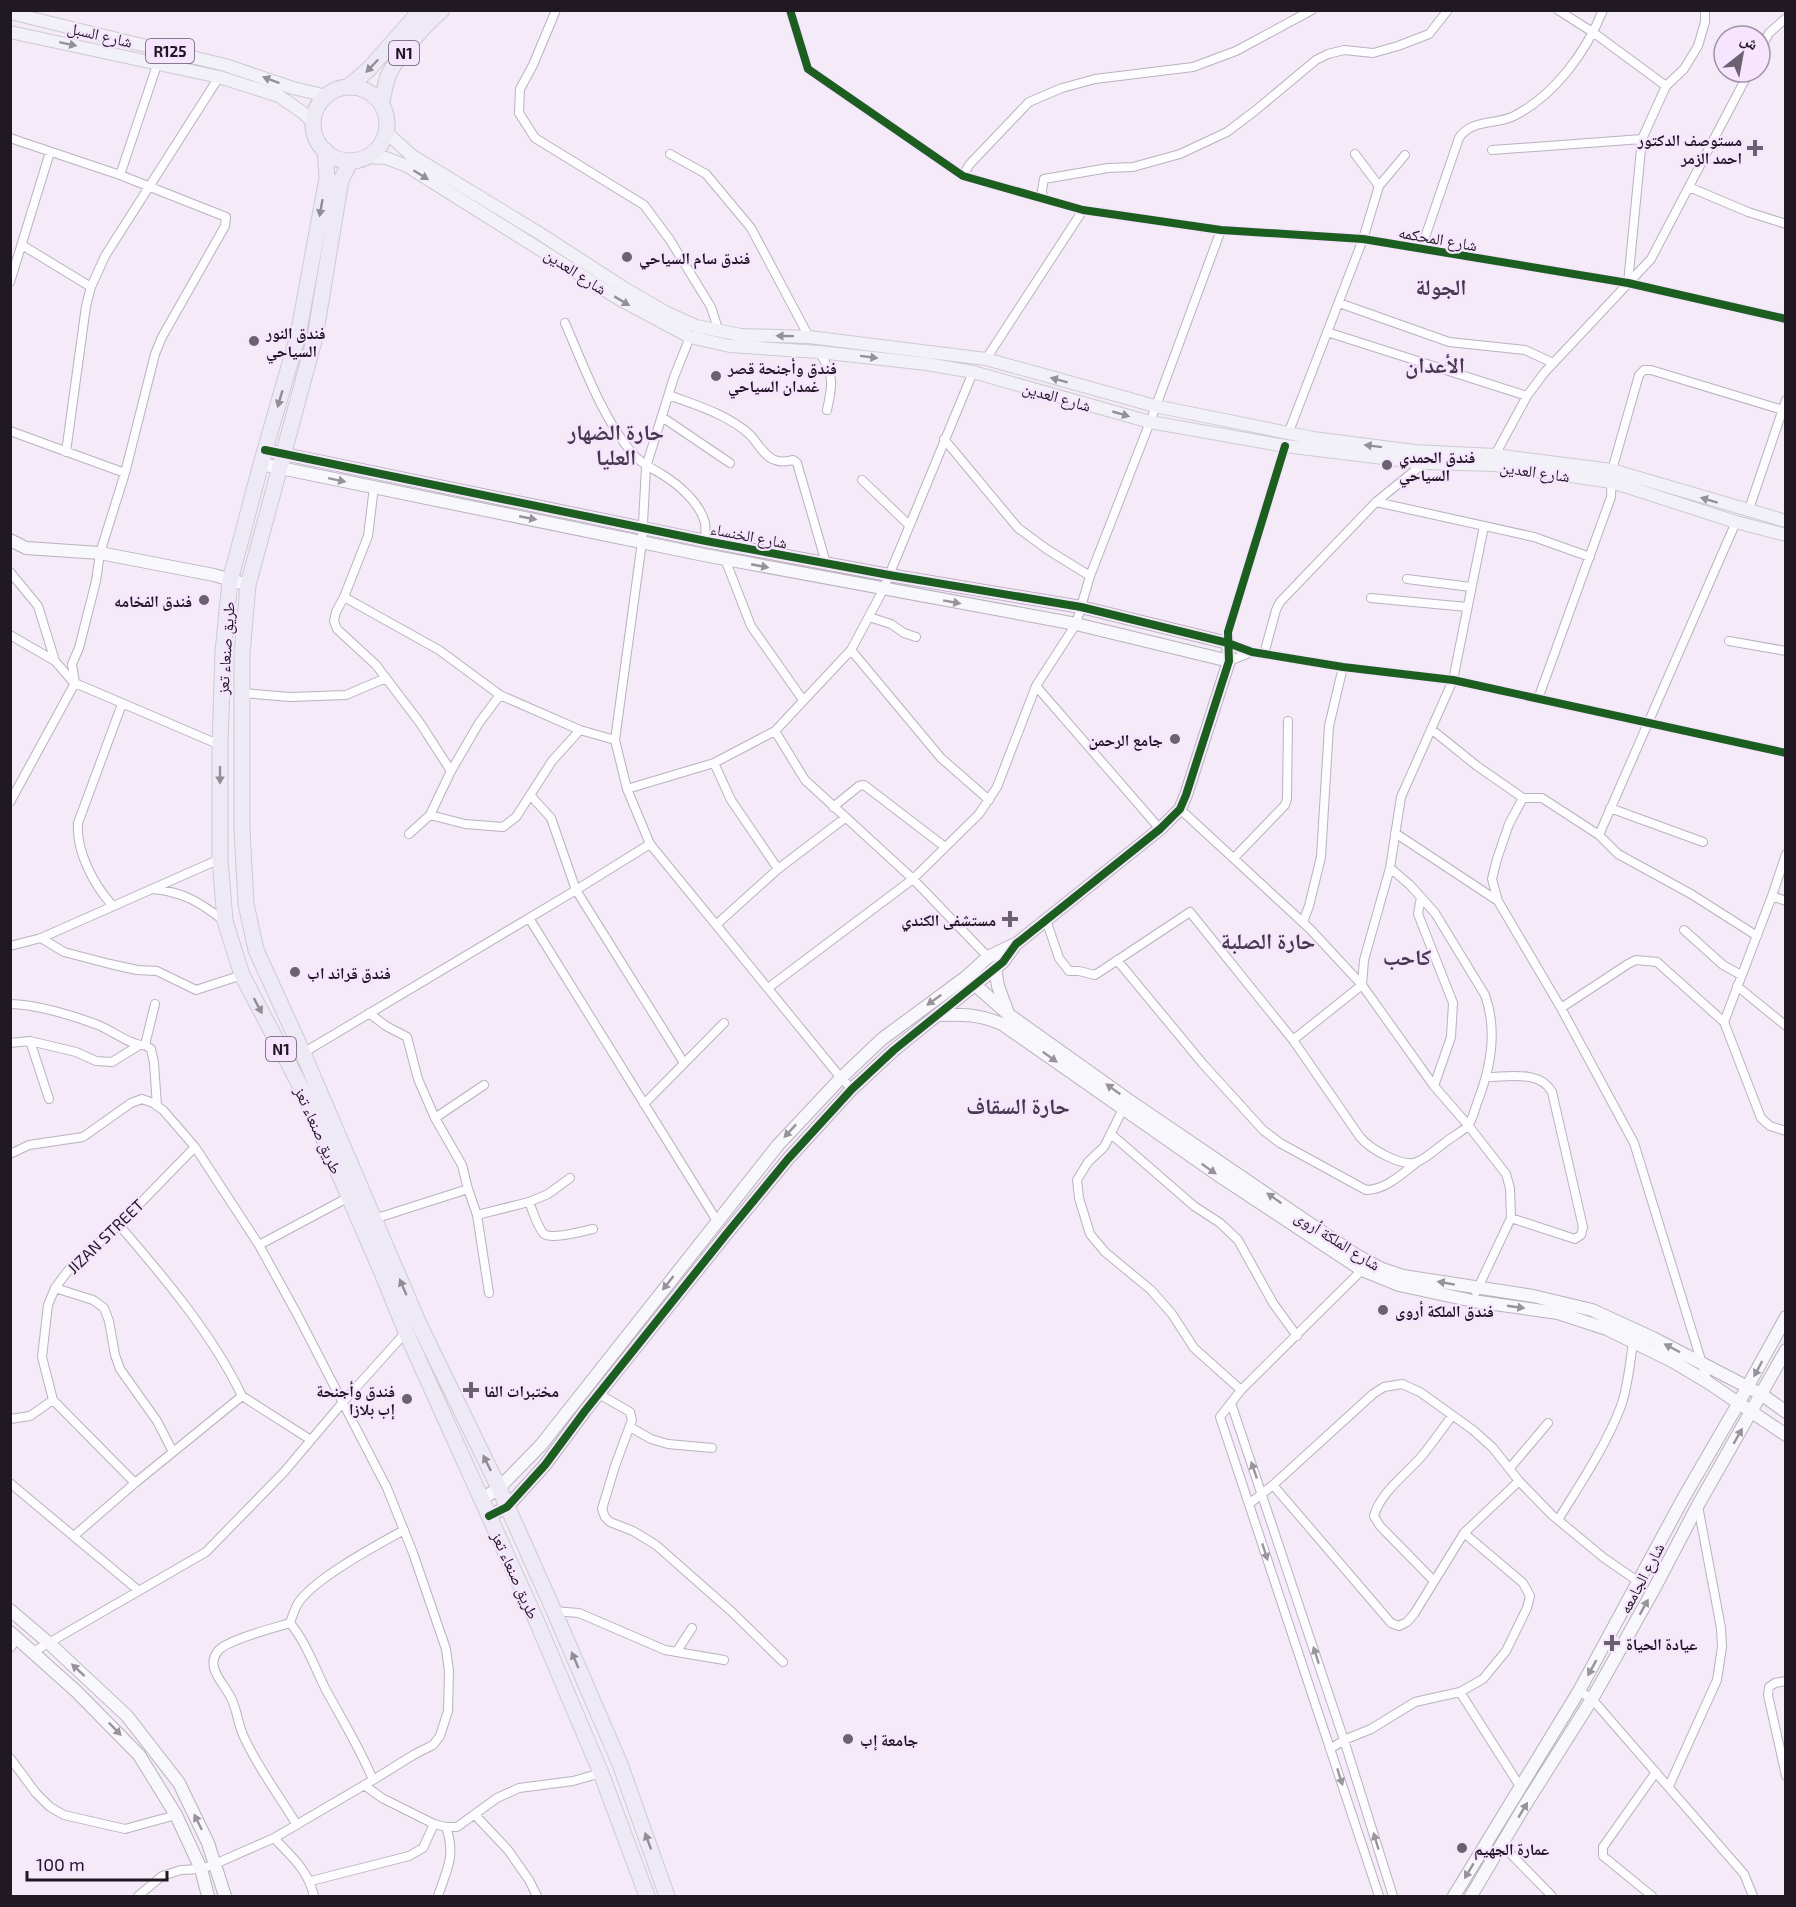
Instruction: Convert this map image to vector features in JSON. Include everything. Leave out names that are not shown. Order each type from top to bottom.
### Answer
[{"type":"highway","name":"N1","points":[[348,87],[369,69],[421,10]]},
{"type":"highway","name":"N1","points":[[381,104],[388,76],[430,21],[442,10]]},
{"type":"highway","points":[[348,87],[372,94],[381,104],[387,123],[387,133],[380,147],[367,157],[351,161],[333,156],[325,150],[319,142],[314,123],[315,113],[327,96],[348,87]]},
{"type":"highway","name":"طريق صنعاء تعز","points":[[325,150],[327,178],[298,334],[230,581],[223,652],[220,745],[219,830],[225,921],[242,975],[303,1091],[406,1332],[602,1773],[647,1896]]},
{"type":"highway","name":"طريق صنعاء تعز","points":[[351,161],[341,180],[315,338],[248,585],[242,654],[242,830],[246,904],[256,950],[303,1053],[420,1326],[499,1488],[554,1611],[620,1764],[667,1896]]},
{"type":"highway","points":[[219,830],[242,830]]},
{"type":"main road","name":"شارع السبل","points":[[10,13],[214,62],[292,88],[327,96]]},
{"type":"main road","name":"شارع السبل","points":[[10,32],[219,76],[279,96],[314,123]]},
{"type":"main road","name":"شارع العدين","points":[[387,133],[411,155],[624,288],[668,314],[696,326],[741,335],[809,337],[986,359],[1287,440],[1414,451],[1612,476],[1785,521]]},
{"type":"main road","name":"شارع العدين","points":[[367,157],[386,158],[407,166],[620,299],[690,337],[730,346],[819,351],[973,372],[1150,422],[1287,440],[1424,463],[1495,460]]},
{"type":"main road","name":"شارع العدين","points":[[1612,476],[1736,522],[1785,535]]},
{"type":"street","points":[[556,10],[533,65],[520,89],[519,113],[535,138],[645,205],[670,240],[711,307],[718,329]]},
{"type":"street","name":"شارع المحكمه","points":[[790,10],[808,69],[963,176],[1083,210],[1221,230],[1363,239],[1628,284],[1785,319]]},
{"type":"street","points":[[963,176],[969,165],[1029,102],[1062,88],[1095,79],[1192,67],[1236,51],[1312,10]]},
{"type":"street","points":[[1043,199],[1044,179],[1108,168],[1133,167],[1180,154],[1227,132],[1316,60],[1344,50],[1373,53],[1398,46],[1428,34],[1448,10]]},
{"type":"street","points":[[1558,10],[1594,33],[1666,86]]},
{"type":"street","points":[[1421,249],[1459,138],[1464,130],[1512,117],[1551,89],[1574,63],[1594,33],[1603,10]]},
{"type":"street","points":[[1628,284],[1642,139],[1666,86],[1684,69],[1698,46],[1706,10]]},
{"type":"street","points":[[1772,30],[1785,18]]},
{"type":"street","points":[[120,175],[158,62]]},
{"type":"street","points":[[66,452],[86,306],[91,287],[105,256],[219,76]]},
{"type":"street","points":[[1495,460],[1527,396],[1553,363],[1651,259],[1743,84]]},
{"type":"street","points":[[10,138],[120,175],[226,216],[225,226],[162,337],[155,354],[125,473],[100,553],[96,581],[79,648],[72,664],[75,684],[10,802]]},
{"type":"street","points":[[1492,150],[1642,139]]},
{"type":"street","points":[[10,282],[50,152]]},
{"type":"street","points":[[670,154],[706,174],[751,228],[809,337]]},
{"type":"street","points":[[1355,154],[1379,186]]},
{"type":"street","points":[[489,1516],[507,1507],[545,1465],[599,1394],[788,1159],[852,1089],[894,1050],[937,1015],[971,980],[988,957],[1016,944],[1161,829],[1180,809],[1229,660],[1228,632],[1287,440],[1363,239],[1379,186],[1405,155]]},
{"type":"street","points":[[1689,187],[1748,212],[1785,224]]},
{"type":"street","points":[[986,359],[1083,210]]},
{"type":"street","points":[[768,988],[913,879],[979,814],[997,787],[1036,686],[1076,624],[1090,576],[1221,230]]},
{"type":"street","points":[[22,245],[91,287]]},
{"type":"street","points":[[1339,303],[1449,342],[1525,350],[1553,363]]},
{"type":"street","points":[[565,323],[599,400],[633,454],[646,467],[677,485],[693,501],[705,522],[705,541]]},
{"type":"street","points":[[1327,332],[1527,396]]},
{"type":"street","points":[[690,337],[646,467],[642,535],[615,740],[627,789],[650,844],[852,1089]]},
{"type":"street","points":[[819,351],[831,371],[832,388],[827,410]]},
{"type":"street","points":[[1538,699],[1611,497],[1612,476],[1639,375],[1644,370],[1651,370],[1784,411]]},
{"type":"street","points":[[627,789],[714,763],[775,731],[851,650],[884,590],[973,372]]},
{"type":"street","points":[[669,395],[702,407],[731,422],[748,434],[772,460],[782,462],[793,460],[797,463],[826,563]]},
{"type":"street","points":[[1748,512],[1784,411],[1785,400]]},
{"type":"street","points":[[662,417],[730,463]]},
{"type":"street","points":[[10,431],[125,473]]},
{"type":"street","points":[[944,439],[1018,528],[1090,576]]},
{"type":"street","name":"شارع الخنساء","points":[[263,457],[642,535],[725,559],[1076,624],[1229,660]]},
{"type":"street","name":"شارع الخنساء","points":[[281,460],[374,487],[642,535],[705,541],[1081,607],[1228,643]]},
{"type":"street","points":[[1263,654],[1280,602],[1377,502],[1424,463]]},
{"type":"street","points":[[862,480],[909,525]]},
{"type":"street","points":[[374,487],[368,536],[334,621],[337,629],[376,665],[420,723],[451,771]]},
{"type":"street","points":[[1377,502],[1534,537],[1590,557]]},
{"type":"street","points":[[1599,836],[1736,522]]},
{"type":"street","points":[[1293,1040],[1362,985],[1364,960],[1390,867],[1401,797],[1453,680],[1484,526]]},
{"type":"street","points":[[10,540],[26,548],[100,553],[214,575],[248,585]]},
{"type":"street","points":[[725,559],[751,626],[803,700]]},
{"type":"street","points":[[10,572],[38,606],[55,661]]},
{"type":"street","points":[[1407,579],[1472,587]]},
{"type":"street","points":[[344,597],[439,650],[500,694],[580,730],[615,740]]},
{"type":"street","points":[[1371,598],[1467,607]]},
{"type":"street","points":[[869,617],[891,624],[909,636],[916,637]]},
{"type":"street","points":[[11,637],[55,661],[75,684],[220,745]]},
{"type":"street","points":[[1729,641],[1785,651]]},
{"type":"street","points":[[1228,643],[1263,654],[1343,667],[1453,680],[1785,753]]},
{"type":"street","points":[[851,650],[941,758],[989,800]]},
{"type":"street","points":[[1229,660],[1252,652]]},
{"type":"street","points":[[1303,922],[1321,857],[1329,726],[1343,667]]},
{"type":"street","points":[[243,693],[291,697],[346,695],[386,678]]},
{"type":"street","points":[[1036,686],[1161,829]]},
{"type":"street","points":[[409,834],[430,815],[451,771],[479,723],[500,694]]},
{"type":"street","points":[[112,905],[95,883],[80,845],[78,824],[122,704]]},
{"type":"street","points":[[1234,858],[1285,805],[1288,721]]},
{"type":"street","points":[[1431,729],[1477,766],[1524,798],[1542,798],[1599,836],[1618,854],[1691,894],[1757,936]]},
{"type":"street","points":[[430,815],[465,824],[503,827],[516,817],[552,761],[580,730]]},
{"type":"street","points":[[775,731],[806,780],[844,818],[913,879],[988,957]]},
{"type":"street","points":[[714,763],[731,800],[778,869]]},
{"type":"street","points":[[833,807],[864,784],[945,847]]},
{"type":"street","points":[[531,796],[551,818],[576,890],[684,1063]]},
{"type":"street","points":[[1524,798],[1509,825],[1497,859],[1492,879],[1498,901],[1562,1008],[1634,1143],[1701,1364],[1709,1383]]},
{"type":"street","points":[[1610,808],[1703,842]]},
{"type":"street","points":[[1180,809],[1303,922],[1362,985],[1434,1086],[1506,1174],[1510,1188],[1511,1218],[1473,1301]]},
{"type":"street","points":[[717,924],[778,869],[844,818]]},
{"type":"street","points":[[1395,833],[1498,901]]},
{"type":"street","points":[[303,1053],[650,844]]},
{"type":"street","points":[[1724,1022],[1784,865],[1785,854]]},
{"type":"street","points":[[10,946],[41,938],[220,859]]},
{"type":"street","points":[[1117,960],[1211,1073],[1263,1130],[1280,1143],[1366,1190],[1374,1190],[1386,1184],[1468,1125],[1487,1077],[1493,1032],[1487,1002],[1435,913],[1390,867]]},
{"type":"street","points":[[150,889],[184,894],[225,921]]},
{"type":"street","points":[[1772,896],[1785,901]]},
{"type":"street","points":[[1421,897],[1418,914],[1453,1003],[1451,1037],[1434,1086]]},
{"type":"street","points":[[1046,920],[1059,958],[1071,973],[1079,971],[1095,975],[1190,912],[1293,1040],[1367,1146],[1378,1153],[1410,1164],[1417,1162]]},
{"type":"street","points":[[529,918],[717,1221]]},
{"type":"street","points":[[1684,930],[1723,965],[1741,975]]},
{"type":"street","points":[[41,938],[64,952],[137,970],[157,971],[196,990],[242,975]]},
{"type":"street","points":[[482,1499],[499,1488],[526,1462],[576,1402],[778,1145],[841,1078],[882,1039],[971,980],[1003,962],[1016,944]]},
{"type":"street","points":[[1562,1008],[1636,960],[1657,962],[1724,1022],[1761,1118],[1770,1126],[1785,1131]]},
{"type":"street","points":[[937,1015],[960,1014],[1005,1019],[995,968]]},
{"type":"street","name":"شارع الملكة أروى","points":[[971,980],[1005,1019],[1123,1109],[1362,1270],[1399,1285],[1473,1301],[1558,1313],[1606,1329],[1674,1362],[1785,1435]]},
{"type":"street","points":[[1737,986],[1785,1026]]},
{"type":"street","points":[[10,1004],[73,1016],[151,1049],[157,1106]]},
{"type":"street","points":[[10,1044],[30,1041],[76,1052],[96,1061],[112,1062],[142,1045],[155,1004]]},
{"type":"street","points":[[369,1013],[386,1026],[407,1037],[418,1079],[435,1118],[462,1165],[477,1215],[489,1293]]},
{"type":"street","name":"شارع الملكة أروى","points":[[1005,1019],[1356,1255],[1382,1269],[1403,1276],[1533,1296],[1592,1310],[1761,1394],[1785,1412]]},
{"type":"street","points":[[644,1104],[724,1023]]},
{"type":"street","points":[[30,1041],[49,1099]]},
{"type":"street","points":[[1487,1077],[1536,1078],[1547,1084],[1552,1092],[1583,1227],[1581,1235],[1575,1239],[1511,1218]]},
{"type":"street","points":[[435,1118],[484,1085]]},
{"type":"street","points":[[10,1154],[29,1145],[83,1137],[131,1103],[142,1099],[163,1110],[195,1147],[259,1245],[343,1402],[387,1488],[446,1649],[448,1711],[440,1736],[433,1745],[274,1838],[201,1869],[180,1870],[162,1876],[138,1896]]},
{"type":"street","points":[[1123,1109],[1104,1147],[1088,1162],[1077,1180],[1079,1198],[1090,1234],[1105,1252],[1151,1290],[1172,1314],[1194,1348],[1241,1390]]},
{"type":"street","points":[[1112,1134],[1194,1206],[1220,1223],[1238,1240],[1273,1303],[1297,1336]]},
{"type":"street","name":"JIZAN STREET","points":[[52,1400],[42,1357],[48,1305],[55,1287],[70,1268],[119,1225],[195,1147]]},
{"type":"street","points":[[477,1215],[529,1203],[548,1194],[570,1178]]},
{"type":"street","points":[[374,1219],[468,1189]]},
{"type":"street","points":[[259,1245],[349,1197]]},
{"type":"street","points":[[529,1203],[543,1233],[548,1236],[593,1229]]},
{"type":"street","points":[[119,1225],[160,1272],[229,1369],[242,1396],[311,1440]]},
{"type":"street","points":[[1362,1270],[1241,1390],[1220,1417],[1379,1896]]},
{"type":"street","points":[[55,1287],[93,1300],[104,1308],[120,1369],[157,1421],[173,1452]]},
{"type":"street","name":"شارع الجامعه","points":[[1454,1896],[1579,1691],[1684,1497],[1748,1388],[1785,1317]]},
{"type":"street","points":[[33,1652],[206,1552],[284,1472],[406,1332]]},
{"type":"street","points":[[1558,1520],[1592,1464],[1621,1406],[1629,1377],[1633,1342]]},
{"type":"street","name":"شارع الجامعه","points":[[1471,1896],[1592,1699],[1785,1350]]},
{"type":"street","points":[[1249,1504],[1373,1394],[1384,1387],[1402,1384],[1420,1392],[1493,1448],[1519,1481],[1558,1520],[1604,1558],[1640,1582]]},
{"type":"street","points":[[599,1394],[630,1412],[632,1420],[602,1509],[605,1517],[610,1522],[633,1531],[656,1545],[732,1612],[783,1662]]},
{"type":"street","points":[[75,1535],[242,1396]]},
{"type":"street","points":[[10,1419],[30,1416],[52,1400],[135,1483]]},
{"type":"street","points":[[1231,1403],[1394,1896]]},
{"type":"street","points":[[1434,1581],[1380,1526],[1374,1516],[1376,1509],[1389,1492],[1423,1455],[1452,1416]]},
{"type":"street","points":[[1510,1468],[1548,1423]]},
{"type":"street","points":[[630,1426],[651,1439],[668,1444],[712,1448]]},
{"type":"street","points":[[1273,1485],[1391,1623],[1399,1626],[1407,1622],[1464,1533],[1519,1481]]},
{"type":"street","points":[[10,1483],[75,1535],[139,1591]]},
{"type":"street","points":[[1669,1786],[1717,1680],[1721,1665],[1721,1628],[1698,1505]]},
{"type":"street","points":[[290,1623],[297,1604],[314,1586],[368,1550],[404,1530]]},
{"type":"street","points":[[1330,1749],[1344,1740],[1371,1729],[1415,1702],[1460,1692],[1483,1678],[1496,1666],[1506,1651],[1527,1608],[1530,1596],[1523,1583],[1464,1533]]},
{"type":"street","points":[[10,1610],[127,1716],[179,1783],[208,1844],[225,1896]]},
{"type":"street","points":[[554,1611],[579,1613],[665,1650],[724,1660]]},
{"type":"street","points":[[290,1623],[308,1651],[367,1764],[373,1780]]},
{"type":"street","points":[[290,1623],[229,1642],[218,1650],[213,1660],[216,1676],[231,1696],[242,1733],[260,1769],[297,1825]]},
{"type":"street","points":[[677,1651],[692,1628]]},
{"type":"street","points":[[13,1639],[33,1652],[108,1722],[139,1755],[176,1815],[201,1869],[208,1896]]},
{"type":"street","points":[[1785,1681],[1774,1683],[1769,1687],[1767,1695],[1785,1776]]},
{"type":"street","points":[[1579,1691],[1592,1699],[1744,1874],[1753,1896]]},
{"type":"street","points":[[1460,1692],[1521,1788]]},
{"type":"street","points":[[10,1758],[36,1793],[50,1807],[64,1815],[125,1829],[176,1815]]},
{"type":"street","points":[[1652,1896],[1603,1856],[1603,1847],[1656,1772]]},
{"type":"street","points":[[364,1785],[382,1798],[434,1824],[457,1827],[497,1798],[519,1788],[573,1781],[602,1773]]},
{"type":"street","points":[[475,1815],[508,1850],[537,1896]]},
{"type":"street","points":[[311,1881],[409,1856],[423,1848],[434,1824]]},
{"type":"street","points":[[438,1896],[452,1852],[446,1827]]},
{"type":"street","points":[[274,1838],[305,1871],[311,1881],[314,1896]]},
{"type":"street","points":[[1502,1845],[1552,1896]]},
{"type":"cycle path","points":[[790,10],[808,69],[963,176],[1083,210],[1221,230],[1363,239],[1628,283],[1786,319]]},
{"type":"cycle path","points":[[489,1516],[507,1507],[545,1465],[585,1411],[728,1232],[788,1159],[852,1089],[894,1050],[1003,962],[1016,944],[1160,829],[1180,809],[1229,661],[1228,632],[1285,446]]},
{"type":"cycle path","points":[[265,450],[706,541],[1081,607],[1228,643],[1252,652],[1343,667],[1453,680],[1786,753]]},
{"type":"place","name":"مستوصف الدكتور احمد الزمر","points":[[1755,148]]},
{"type":"place","name":"فندق سام السياحي","points":[[627,257]]},
{"type":"place","name":"فندق النور السياحي","points":[[254,341]]},
{"type":"place","name":"فندق وأجنحة قصر غمدان السياحي","points":[[716,376]]},
{"type":"place","name":"فندق الحمدي السياحي","points":[[1387,465]]},
{"type":"place","name":"فندق الفخامه","points":[[204,600]]},
{"type":"place","name":"جامع الرحمن","points":[[1175,739]]},
{"type":"place","name":"مستشفى الكندي","points":[[1010,919]]},
{"type":"place","name":"فندق قراند اب","points":[[295,972]]},
{"type":"place","name":"فندق الملكة أروى","points":[[1383,1310]]},
{"type":"place","name":"مختبرات الفا","points":[[471,1390]]},
{"type":"place","name":"فندق وأجنحة إب بلازا","points":[[407,1399]]},
{"type":"place","name":"عيادة الحياة","points":[[1612,1643]]},
{"type":"place","name":"جامعة إب","points":[[848,1739]]},
{"type":"place","name":"عمارة الجهيم","points":[[1462,1848]]},
{"type":"district","name":"الجولة","points":[[1441,286]]},
{"type":"district","name":"الأعدان","points":[[1435,364]]},
{"type":"district","name":"حارة الضهار العليا","points":[[616,444]]},
{"type":"district","name":"حارة الصلبة","points":[[1268,940]]},
{"type":"district","name":"كاحب","points":[[1407,956]]},
{"type":"district","name":"حارة السقاف","points":[[1018,1105]]}]
